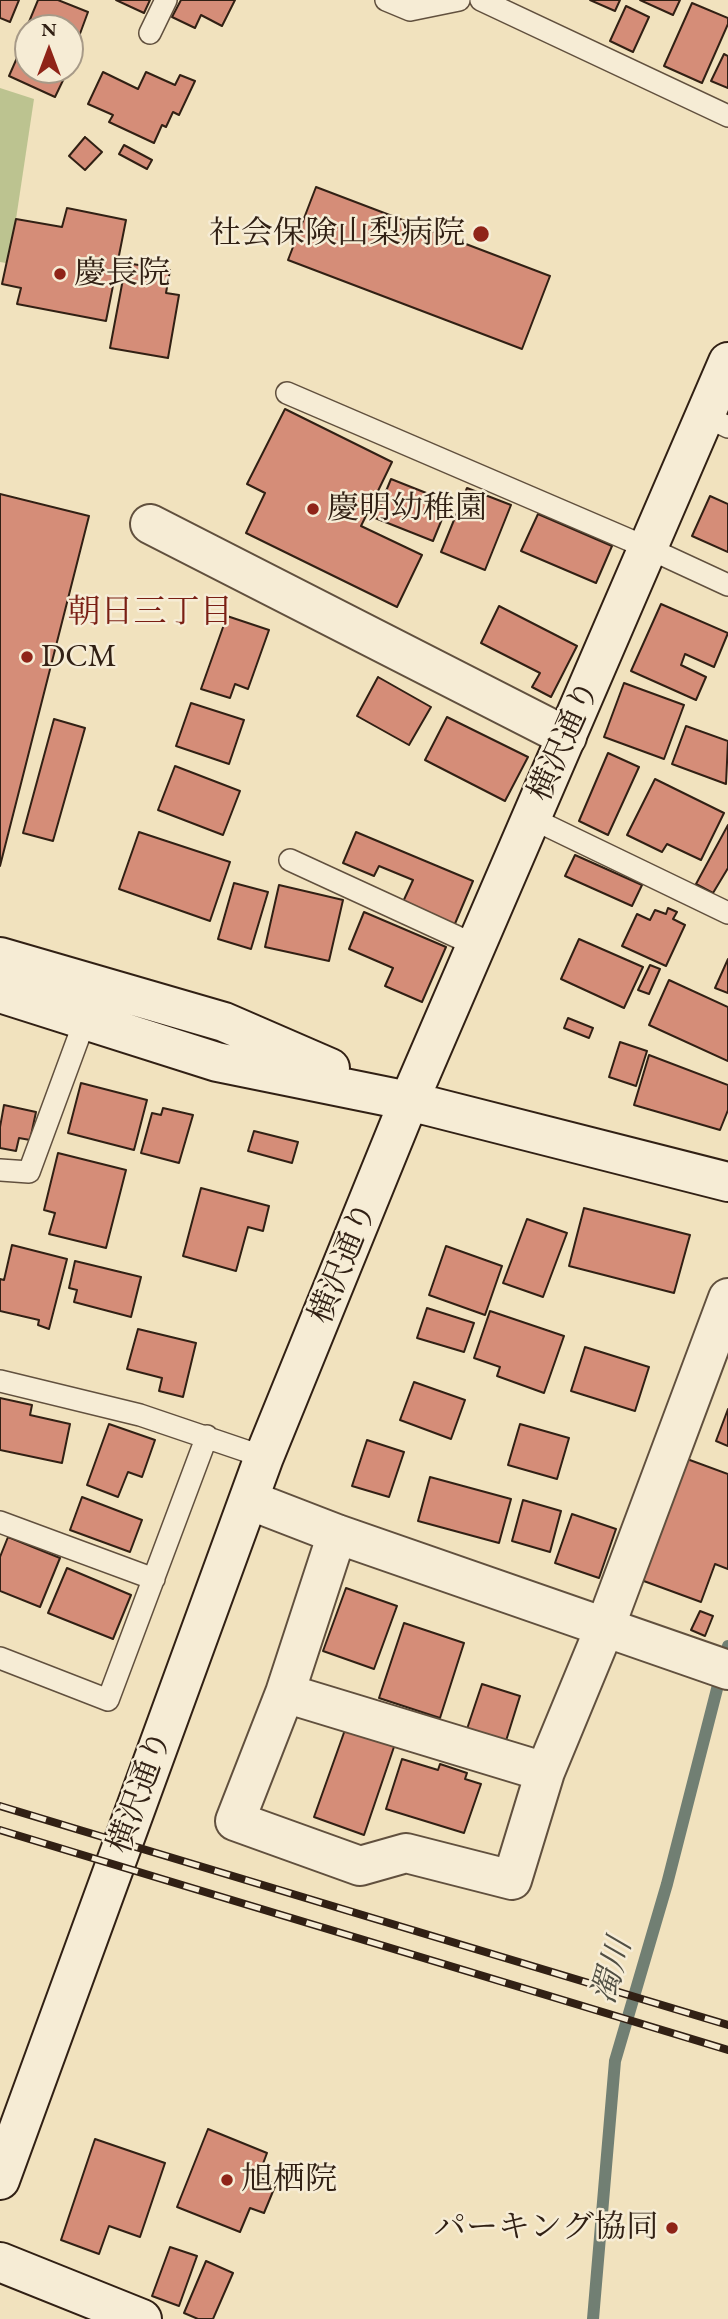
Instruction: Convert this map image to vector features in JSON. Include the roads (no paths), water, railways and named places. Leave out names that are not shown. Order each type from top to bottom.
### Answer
[{"type":"street","name":"横沢通り","points":[[0,2180],[264,1457],[410,1101],[648,548],[716,421],[728,362]]},
{"type":"street","points":[[150,524],[567,737]]},
{"type":"street","points":[[0,957],[224,1023],[410,1101]]},
{"type":"street","points":[[0,993],[217,1062],[410,1101],[728,1182]]},
{"type":"street","points":[[337,1534],[285,1693],[235,1821],[360,1866],[406,1853],[512,1880],[545,1772],[606,1627],[728,1298]]},
{"type":"street","points":[[249,1500],[337,1534],[728,1670]]},
{"type":"street","points":[[285,1693],[545,1772]]},
{"type":"street","points":[[0,2262],[142,2319]]},
{"type":"lane","points":[[150,33],[166,0]]},
{"type":"lane","points":[[386,0],[411,10],[459,0]]},
{"type":"lane","points":[[481,0],[728,116]]},
{"type":"lane","points":[[287,393],[728,585]]},
{"type":"lane","points":[[531,818],[728,913]]},
{"type":"lane","points":[[290,860],[477,946]]},
{"type":"lane","points":[[0,1170],[29,1172],[85,1020]]},
{"type":"lane","points":[[0,1381],[140,1415],[264,1457]]},
{"type":"lane","points":[[0,1658],[108,1700],[207,1436]]},
{"type":"lane","points":[[0,1522],[154,1578]]},
{"type":"waterway","name":"濁川","points":[[593,2319],[615,2061],[667,1884],[728,1646]]},
{"type":"railway","points":[[0,1806],[728,2025]]},
{"type":"railway","points":[[0,1830],[728,2050]]},
{"type":"place","name":"社会保険山梨病院","points":[[481,234]]},
{"type":"place","name":"慶長院","points":[[60,274]]},
{"type":"place","name":"慶明幼稚園","points":[[313,509]]},
{"type":"place","name":"DCM","points":[[27,657]]},
{"type":"place","name":"旭栖院","points":[[227,2180]]},
{"type":"place","name":"パーキング協同","points":[[672,2228]]},
{"type":"district","name":"朝日三丁目","points":[[150,613]]}]
